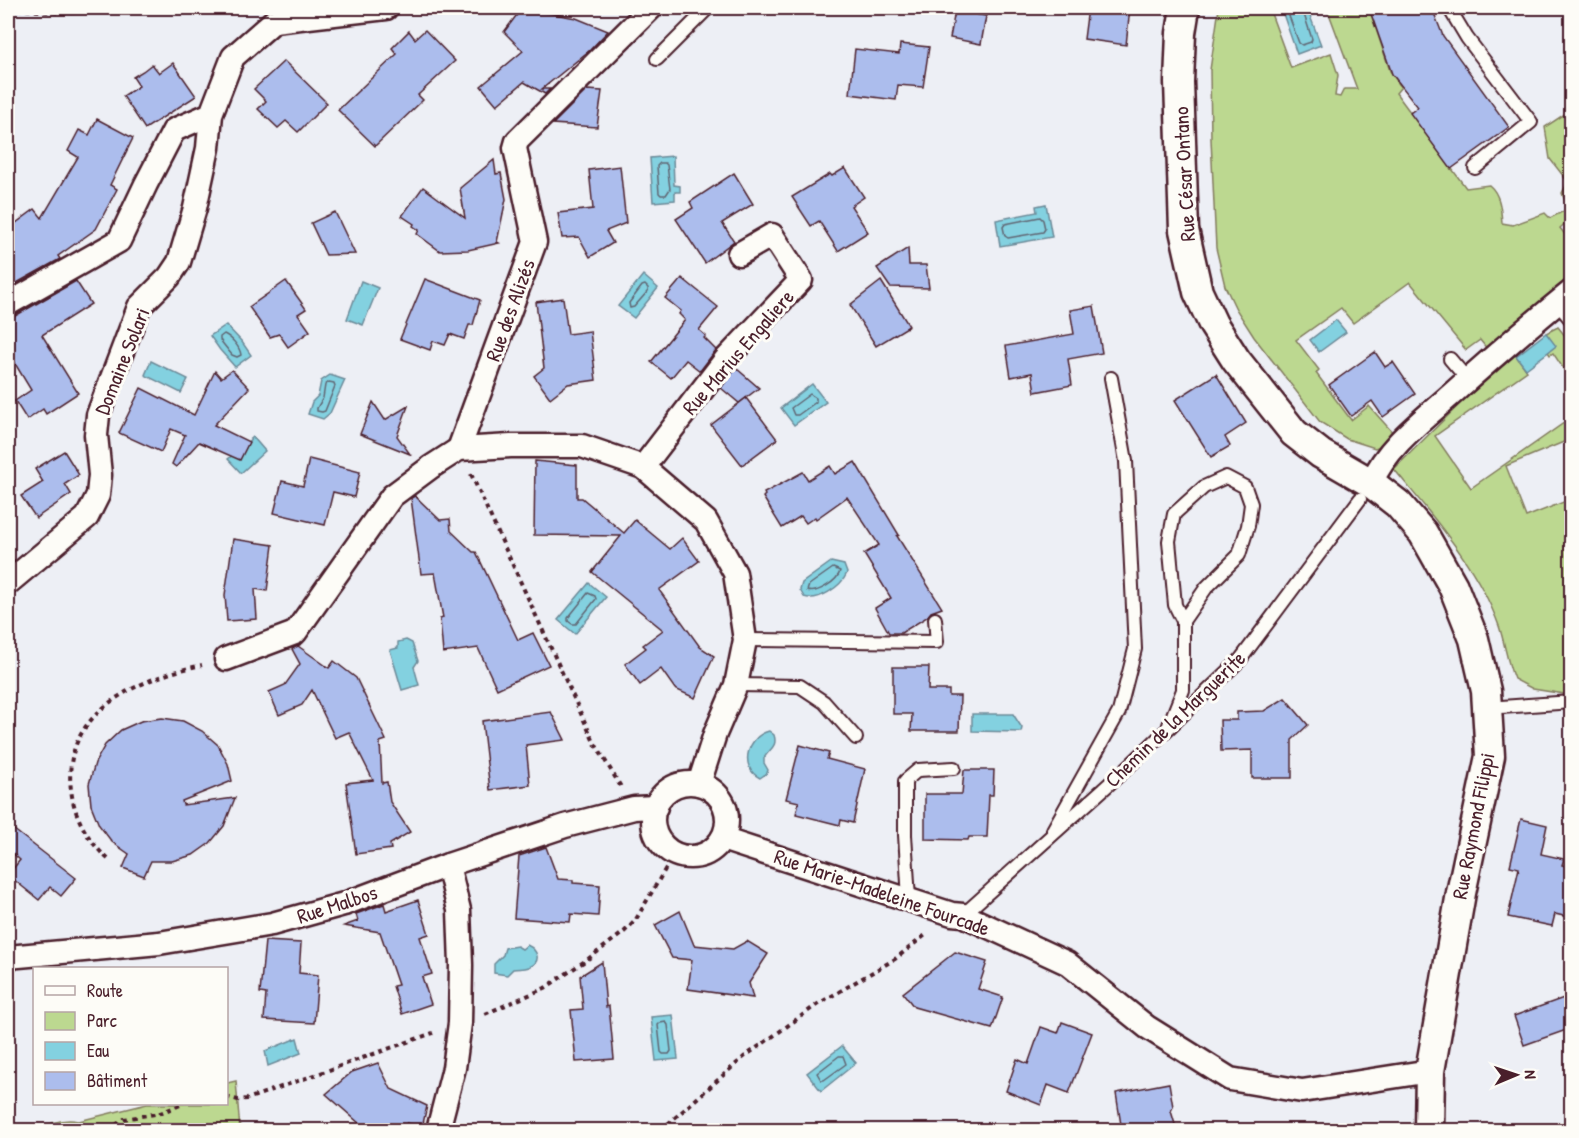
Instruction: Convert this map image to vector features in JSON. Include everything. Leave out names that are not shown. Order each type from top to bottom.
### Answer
[{"type":"street","points":[[274,21],[386,8]]},
{"type":"street","name":"Rue des Alizés","points":[[459,449],[535,242],[514,148],[517,141],[651,8]]},
{"type":"street","name":"Rue César Ontano","points":[[1185,8],[1181,33],[1179,82],[1184,230],[1198,292],[1213,324],[1236,360],[1294,433],[1365,491]]},
{"type":"street","name":"Domaine Solari","points":[[8,583],[87,517],[98,495],[100,475],[96,435],[98,414],[139,307],[169,277],[179,262],[195,208],[208,148],[211,114],[233,57],[274,21]]},
{"type":"street","points":[[8,304],[119,241],[174,130],[211,114]]},
{"type":"street","name":"Rue Marius Engaliere","points":[[643,467],[726,359],[801,280],[772,235],[739,254]]},
{"type":"street","name":"Chemin de la Marguerite","points":[[1365,491],[1377,470],[1401,440],[1564,297]]},
{"type":"street","points":[[226,659],[295,633],[392,496],[459,449],[582,446],[643,467],[706,521],[735,573],[745,640],[736,685],[715,734],[699,784]]},
{"type":"street","name":"Rue Raymond Filippi","points":[[1365,491],[1398,504],[1423,533],[1453,586],[1474,639],[1486,691],[1490,756],[1461,893],[1430,1071],[1429,1131]]},
{"type":"street","points":[[699,784],[710,788],[718,796],[727,817],[727,829],[716,848],[695,858],[684,857],[665,848],[658,838],[653,818],[656,807],[669,790],[678,785],[699,784]]},
{"type":"street","name":"Rue Malbos","points":[[8,957],[159,943],[272,924],[344,904],[448,865],[565,826],[634,808],[656,807]]},
{"type":"street","name":"Rue Marie-Madeleine Fourcade","points":[[722,839],[958,915],[1067,963],[1147,1027],[1230,1079],[1302,1091],[1430,1071]]},
{"type":"street","points":[[438,1131],[454,1068],[460,1023],[459,910],[448,865]]},
{"type":"lane","points":[[657,59],[708,8]]},
{"type":"lane","points":[[1449,8],[1467,38],[1531,122],[1475,168]]},
{"type":"lane","points":[[1564,297],[1572,321]]},
{"type":"lane","points":[[1450,359],[1468,380]]},
{"type":"lane","points":[[1047,840],[1119,712],[1135,649],[1126,461],[1111,378]]},
{"type":"lane","points":[[1167,729],[1183,690],[1183,621],[1174,605],[1169,541],[1174,514],[1204,487],[1226,477],[1245,487],[1251,504],[1248,526],[1239,555],[1206,588],[1183,621]]},
{"type":"lane","name":"Chemin de la Marguerite","points":[[958,915],[1047,840],[1240,660],[1365,491]]},
{"type":"lane","points":[[745,640],[936,642],[935,619]]},
{"type":"lane","points":[[736,685],[800,686],[824,702],[856,738]]},
{"type":"lane","points":[[1487,708],[1572,702]]},
{"type":"lane","points":[[909,899],[905,835],[905,781],[918,770],[954,768]]},
{"type":"path","points":[[8,8],[64,13],[142,8]]},
{"type":"path","points":[[186,8],[257,10],[274,21]]},
{"type":"path","points":[[459,449],[594,742],[622,788]]},
{"type":"path","points":[[108,859],[87,834],[74,807],[70,784],[78,738],[93,716],[115,698],[145,682],[182,669],[226,659]]},
{"type":"path","points":[[661,1131],[744,1057],[818,1005],[895,959],[958,915]]},
{"type":"path","points":[[109,1131],[124,1119],[160,1113],[180,1105]]},
{"type":"green space","points":[[1219,8],[1269,8],[1291,68],[1331,53],[1338,75],[1335,96],[1340,97],[1344,89],[1357,89],[1327,8],[1369,8],[1390,71],[1401,87],[1396,93],[1466,188],[1489,185],[1493,189],[1499,202],[1502,223],[1513,225],[1545,213],[1550,218],[1568,209],[1562,193],[1568,182],[1550,159],[1545,127],[1571,110],[1572,207],[1569,209],[1571,218],[1560,228],[1571,242],[1571,282],[1488,350],[1480,340],[1466,350],[1410,282],[1353,323],[1341,308],[1296,340],[1319,370],[1316,373],[1351,420],[1369,406],[1394,434],[1383,445],[1375,448],[1347,439],[1320,422],[1254,337],[1236,309],[1225,286],[1216,248],[1211,139],[1210,70]]},
{"type":"green space","points":[[1558,327],[1571,343],[1571,380],[1553,353],[1550,355],[1548,352],[1555,346],[1546,333]]},
{"type":"green space","points":[[1514,353],[1527,371],[1435,436],[1471,488],[1571,418],[1571,439],[1506,466],[1526,517],[1571,499],[1571,695],[1533,689],[1514,679],[1499,626],[1479,583],[1453,543],[1394,469],[1477,387],[1477,383]]},
{"type":"green space","points":[[236,1081],[240,1130],[39,1130],[58,1121],[79,1121],[143,1105],[228,1105],[228,1083]]},
{"type":"water","points":[[1307,8],[1321,45],[1297,54],[1282,11]]},
{"type":"water","points":[[673,156],[674,185],[680,186],[680,192],[675,192],[675,200],[653,202],[650,158]]},
{"type":"water","points":[[1046,204],[1052,237],[1000,246],[996,220],[1037,212],[1036,206]]},
{"type":"water","points":[[643,275],[658,288],[634,318],[618,306]]},
{"type":"water","points":[[361,281],[378,288],[363,325],[347,319]]},
{"type":"water","points":[[1336,320],[1346,332],[1319,352],[1310,340]]},
{"type":"water","points":[[226,325],[251,355],[235,367],[210,336]]},
{"type":"water","points":[[1546,333],[1556,346],[1526,369],[1516,356]]},
{"type":"water","points":[[151,361],[188,379],[181,393],[145,375]]},
{"type":"water","points":[[330,375],[345,380],[330,413],[323,419],[308,414],[312,402],[318,396],[321,381]]},
{"type":"water","points":[[812,384],[826,402],[794,425],[781,408]]},
{"type":"water","points":[[253,437],[265,451],[241,473],[228,459]]},
{"type":"water","points":[[831,562],[844,565],[847,573],[844,578],[822,595],[804,597],[800,590],[802,583]]},
{"type":"water","points":[[589,583],[606,597],[575,634],[558,620]]},
{"type":"water","points":[[406,640],[412,643],[418,661],[414,667],[419,685],[402,690],[390,650],[398,648],[398,642]]},
{"type":"water","points":[[972,714],[1013,714],[1022,728],[1021,732],[972,731]]},
{"type":"water","points":[[769,731],[774,735],[775,742],[764,758],[767,773],[760,778],[749,767],[748,752],[756,739]]},
{"type":"water","points":[[527,945],[534,950],[537,956],[533,965],[513,969],[507,975],[494,973],[494,964],[503,955],[505,948],[517,946],[522,949]]},
{"type":"water","points":[[673,1015],[678,1059],[656,1061],[651,1017]]},
{"type":"water","points":[[297,1038],[301,1053],[268,1066],[265,1051]]},
{"type":"water","points":[[842,1046],[856,1063],[821,1091],[807,1073]]},
{"type":"building","points":[[522,8],[576,18],[608,31],[590,50],[542,89],[550,89],[545,94],[524,82],[497,105],[481,86],[523,51],[504,32]]},
{"type":"building","points":[[1088,8],[1130,8],[1126,45],[1084,39]]},
{"type":"building","points":[[1369,8],[1432,8],[1443,36],[1509,127],[1451,169],[1410,113],[1418,107],[1392,74]]},
{"type":"building","points":[[955,11],[986,16],[981,44],[950,38]]},
{"type":"building","points":[[425,30],[455,61],[418,95],[423,100],[375,146],[338,110],[397,54],[392,48],[409,31],[415,39]]},
{"type":"building","points":[[900,44],[929,47],[923,87],[898,85],[896,100],[850,94],[855,49],[899,54]]},
{"type":"building","points":[[284,61],[327,103],[298,132],[286,121],[278,128],[258,109],[266,101],[254,89]]},
{"type":"building","points":[[173,63],[196,96],[145,129],[123,96],[139,86],[133,77],[152,64],[159,73]]},
{"type":"building","points":[[587,90],[602,91],[597,127],[553,124]]},
{"type":"building","points":[[97,119],[133,138],[110,185],[117,189],[96,229],[58,256],[60,259],[15,284],[8,274],[8,229],[35,209],[42,218],[78,157],[68,151],[79,130],[89,135]]},
{"type":"building","points":[[494,160],[496,174],[501,173],[506,199],[497,242],[499,243],[468,250],[440,251],[417,234],[419,230],[413,226],[414,224],[402,216],[423,187],[465,218],[460,188]]},
{"type":"building","points":[[620,166],[626,223],[606,231],[613,243],[590,257],[579,237],[562,238],[558,213],[593,209],[589,170]]},
{"type":"building","points":[[845,168],[864,197],[851,206],[868,232],[838,251],[819,221],[811,226],[792,197],[830,174],[832,176]]},
{"type":"building","points":[[734,173],[753,204],[722,223],[734,241],[705,263],[676,219],[693,208],[690,202]]},
{"type":"building","points":[[335,212],[355,254],[326,255],[311,223]]},
{"type":"building","points":[[908,248],[909,265],[926,265],[929,288],[890,287],[877,268]]},
{"type":"building","points":[[682,278],[718,307],[699,330],[716,350],[700,371],[686,360],[671,378],[651,362],[685,320],[679,314],[681,311],[665,298]]},
{"type":"building","points":[[425,279],[480,300],[473,325],[469,325],[464,339],[450,334],[445,345],[433,341],[430,350],[400,339]]},
{"type":"building","points":[[76,281],[91,304],[42,335],[78,393],[46,414],[43,409],[27,420],[15,401],[31,390],[8,352],[8,320]]},
{"type":"building","points":[[286,281],[306,309],[298,314],[310,331],[288,347],[279,334],[270,337],[249,307]]},
{"type":"building","points":[[881,281],[909,326],[876,346],[850,305]]},
{"type":"building","points":[[563,298],[568,334],[590,331],[596,380],[568,384],[550,398],[534,376],[544,368],[536,302]]},
{"type":"building","points":[[1094,306],[1102,353],[1068,359],[1072,385],[1035,392],[1032,373],[1011,377],[1006,346],[1074,334],[1070,310]]},
{"type":"building","points":[[1375,352],[1385,367],[1393,362],[1415,394],[1383,417],[1372,401],[1351,416],[1329,385]]},
{"type":"building","points":[[736,368],[759,388],[739,403],[721,388]]},
{"type":"building","points":[[232,370],[249,388],[214,425],[249,442],[240,460],[199,442],[176,467],[172,464],[185,435],[171,429],[161,452],[119,433],[141,388],[194,415],[215,371],[221,378]]},
{"type":"building","points":[[1216,374],[1246,423],[1225,437],[1230,446],[1211,457],[1175,400]]},
{"type":"building","points":[[746,398],[777,439],[742,465],[711,425]]},
{"type":"building","points":[[373,402],[385,420],[408,406],[397,436],[410,454],[360,434]]},
{"type":"building","points":[[64,451],[79,475],[65,484],[71,494],[36,518],[21,496],[43,482],[35,469]]},
{"type":"building","points":[[309,459],[360,472],[354,497],[333,492],[325,525],[274,513],[282,481],[303,486]]},
{"type":"building","points":[[535,461],[577,465],[577,498],[582,498],[624,533],[635,520],[670,549],[682,538],[699,561],[659,590],[700,647],[714,656],[695,698],[675,689],[661,669],[640,685],[625,664],[646,648],[643,645],[663,630],[592,572],[621,536],[534,535]]},
{"type":"building","points":[[855,462],[899,535],[897,536],[942,608],[931,612],[927,617],[901,633],[889,633],[875,608],[891,598],[864,554],[879,545],[847,497],[816,519],[815,517],[806,523],[801,516],[782,528],[763,497],[764,493],[803,472],[808,480],[830,466],[835,474]]},
{"type":"building","points":[[415,496],[440,520],[450,519],[451,531],[473,552],[476,552],[518,640],[533,633],[549,665],[497,689],[478,648],[443,653],[440,619],[443,618],[435,573],[421,574],[411,498]]},
{"type":"building","points":[[233,539],[273,545],[267,591],[255,589],[257,619],[227,621],[225,595]]},
{"type":"building","points":[[298,646],[329,668],[334,661],[356,678],[386,740],[380,742],[382,783],[387,782],[390,802],[410,832],[390,844],[391,849],[356,854],[346,783],[373,780],[349,732],[335,738],[312,690],[302,705],[279,715],[269,692],[285,685],[300,664],[292,649]]},
{"type":"building","points":[[893,667],[929,667],[928,690],[949,690],[949,696],[960,696],[959,731],[911,731],[912,714],[893,714]]},
{"type":"building","points":[[1285,698],[1308,725],[1292,740],[1292,778],[1252,778],[1252,750],[1221,751],[1220,720],[1237,720],[1237,712],[1264,711]]},
{"type":"building","points":[[551,712],[565,740],[526,745],[530,785],[490,790],[482,721]]},
{"type":"building","points":[[162,718],[183,721],[202,731],[218,745],[228,764],[232,781],[182,801],[183,805],[235,798],[224,826],[210,843],[193,855],[172,861],[151,861],[144,876],[123,868],[129,854],[112,842],[99,825],[91,805],[89,784],[95,763],[105,745],[121,730],[141,721]]},
{"type":"building","points":[[800,745],[829,753],[827,759],[865,769],[853,823],[841,820],[840,825],[796,814],[799,802],[786,799]]},
{"type":"building","points":[[964,770],[994,770],[993,795],[989,795],[987,837],[969,837],[968,840],[925,839],[925,794],[962,794]]},
{"type":"building","points":[[1521,819],[1547,825],[1541,854],[1564,859],[1562,865],[1566,866],[1572,878],[1572,918],[1555,914],[1552,926],[1508,917],[1519,868],[1510,866]]},
{"type":"building","points":[[13,829],[76,878],[61,896],[50,887],[39,900],[8,875],[20,860],[8,849],[8,836]]},
{"type":"building","points":[[546,847],[558,879],[573,880],[573,883],[600,885],[598,916],[571,914],[570,922],[514,918],[519,856]]},
{"type":"building","points":[[418,900],[429,934],[420,937],[432,974],[422,977],[431,1004],[402,1014],[393,986],[398,985],[380,932],[344,926],[358,921],[356,914],[384,904],[386,911]]},
{"type":"building","points":[[680,911],[694,945],[733,949],[747,941],[768,954],[749,983],[753,998],[688,989],[692,960],[672,958],[655,925]]},
{"type":"building","points":[[265,941],[301,943],[299,973],[318,975],[314,1023],[264,1020],[266,994],[260,993]]},
{"type":"building","points":[[955,952],[987,962],[978,989],[1003,997],[992,1029],[914,1007],[903,993]]},
{"type":"building","points":[[602,962],[614,1059],[576,1062],[571,1010],[583,1009],[580,976]]},
{"type":"building","points":[[1572,995],[1572,1028],[1524,1045],[1514,1016]]},
{"type":"building","points":[[1062,1022],[1092,1033],[1069,1093],[1048,1085],[1041,1105],[1006,1091],[1017,1059],[1028,1064],[1041,1027],[1058,1033]]},
{"type":"building","points":[[378,1063],[391,1089],[427,1106],[422,1128],[407,1123],[401,1131],[368,1131],[326,1094],[352,1072]]},
{"type":"building","points":[[1169,1083],[1173,1107],[1171,1111],[1177,1131],[1122,1131],[1116,1093]]}]
